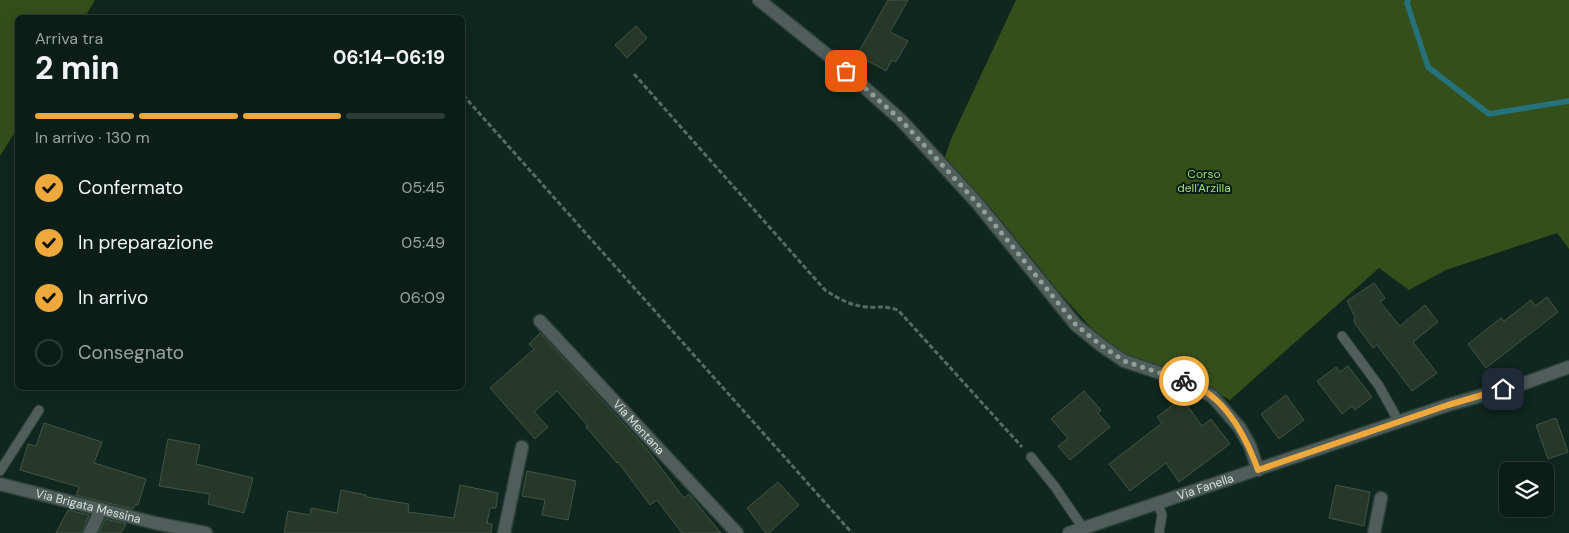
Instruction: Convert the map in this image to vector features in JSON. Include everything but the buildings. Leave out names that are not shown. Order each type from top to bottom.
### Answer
[{"type":"street","points":[[758,0],[835,62],[901,120],[978,204],[1076,325],[1124,361],[1190,383],[1213,397],[1240,428],[1250,446],[1258,470]]},
{"type":"street","name":"Via Mentana","points":[[540,321],[737,533]]},
{"type":"street","name":"Via Fanella","points":[[1070,533],[1448,405],[1522,384],[1569,367]]},
{"type":"street","points":[[504,533],[522,447]]},
{"type":"street","name":"Via Brigata Messina","points":[[0,484],[206,533]]},
{"type":"street","points":[[1374,533],[1381,498]]},
{"type":"street","points":[[90,533],[101,509]]},
{"type":"lane","points":[[1342,336],[1379,386],[1398,422]]},
{"type":"lane","points":[[0,471],[39,410]]},
{"type":"lane","points":[[1031,457],[1084,528]]},
{"type":"lane","points":[[1158,504],[1162,515],[1158,533]]},
{"type":"path","points":[[634,74],[825,290],[844,303],[867,307],[885,306],[898,310],[1031,457]]},
{"type":"path","points":[[465,96],[852,533]]},
{"type":"green space","points":[[0,0],[95,0],[86,15],[15,15],[15,132],[0,156]]},
{"type":"green space","name":"Corso dell'Arzilla","points":[[1016,0],[1569,0],[1569,249],[1557,233],[1446,270],[1409,290],[1379,268],[1230,400],[1182,374],[1143,365],[1117,350],[1094,331],[1059,292],[995,213],[945,157],[951,139]]},
{"type":"waterway","points":[[1408,0],[1407,3],[1428,67],[1489,114],[1569,101]]},
{"type":"way so far","points":[[846,71],[901,120],[978,204],[1076,325],[1124,361],[1184,381]]},
{"type":"route","points":[[1184,381],[1213,397],[1240,428],[1250,446],[1258,470],[1448,405],[1503,389]]}]
